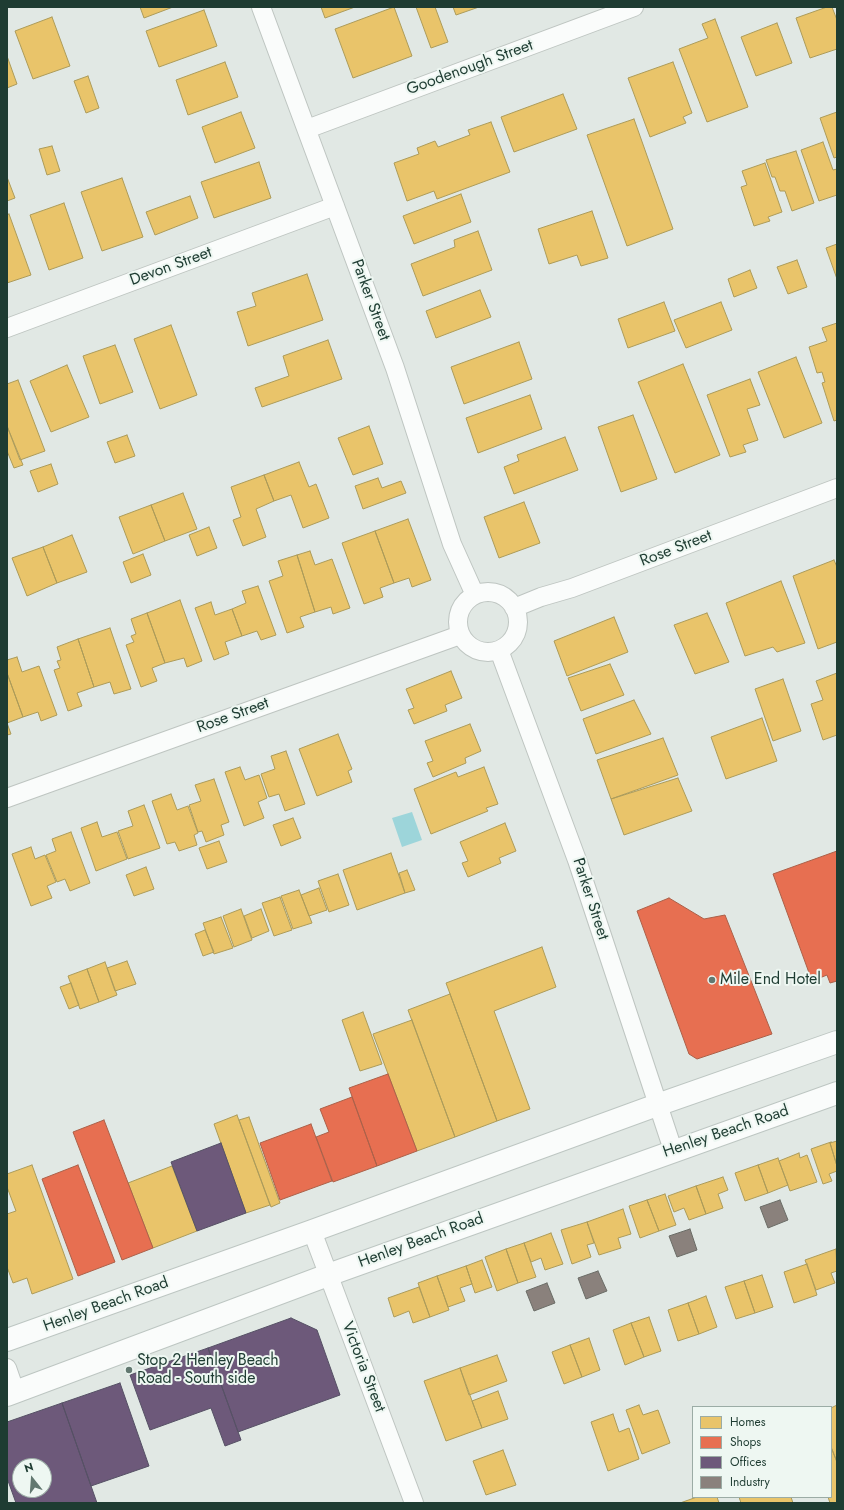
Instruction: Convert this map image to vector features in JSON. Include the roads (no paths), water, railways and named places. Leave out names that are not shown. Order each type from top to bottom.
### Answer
[{"type":"main road","name":"Henley Beach Road","points":[[7,1340],[657,1105],[837,1042]]},
{"type":"main road","name":"Henley Beach Road","points":[[11,1393],[328,1275],[673,1150],[837,1093]]},
{"type":"street","name":"Parker Street","points":[[261,7],[395,368],[452,544],[475,595]]},
{"type":"street","name":"Goodenough Street","points":[[306,129],[634,7]]},
{"type":"street","name":"Devon Street","points":[[7,328],[335,206]]},
{"type":"street","name":"Rose Street","points":[[514,608],[541,597],[572,588],[837,488]]},
{"type":"street","points":[[484,592],[494,593],[507,599],[514,608],[517,617],[517,630],[512,640],[499,650],[488,652],[472,648],[460,635],[457,623],[460,610],[466,601],[475,595],[484,592]]},
{"type":"street","name":"Rose Street","points":[[7,798],[460,635]]},
{"type":"street","name":"Parker Street","points":[[499,650],[577,860],[673,1150]]},
{"type":"street","name":"Victoria Street","points":[[312,1231],[414,1503]]},
{"type":"street","points":[[7,1368],[11,1393]]},
{"type":"water","points":[[412,812],[422,840],[402,847],[392,818]]},
{"type":"place","name":"Mile End Hotel","points":[[712,980]]},
{"type":"place","name":"Stop 2 Henley Beach Road - South side","points":[[129,1370]]}]
